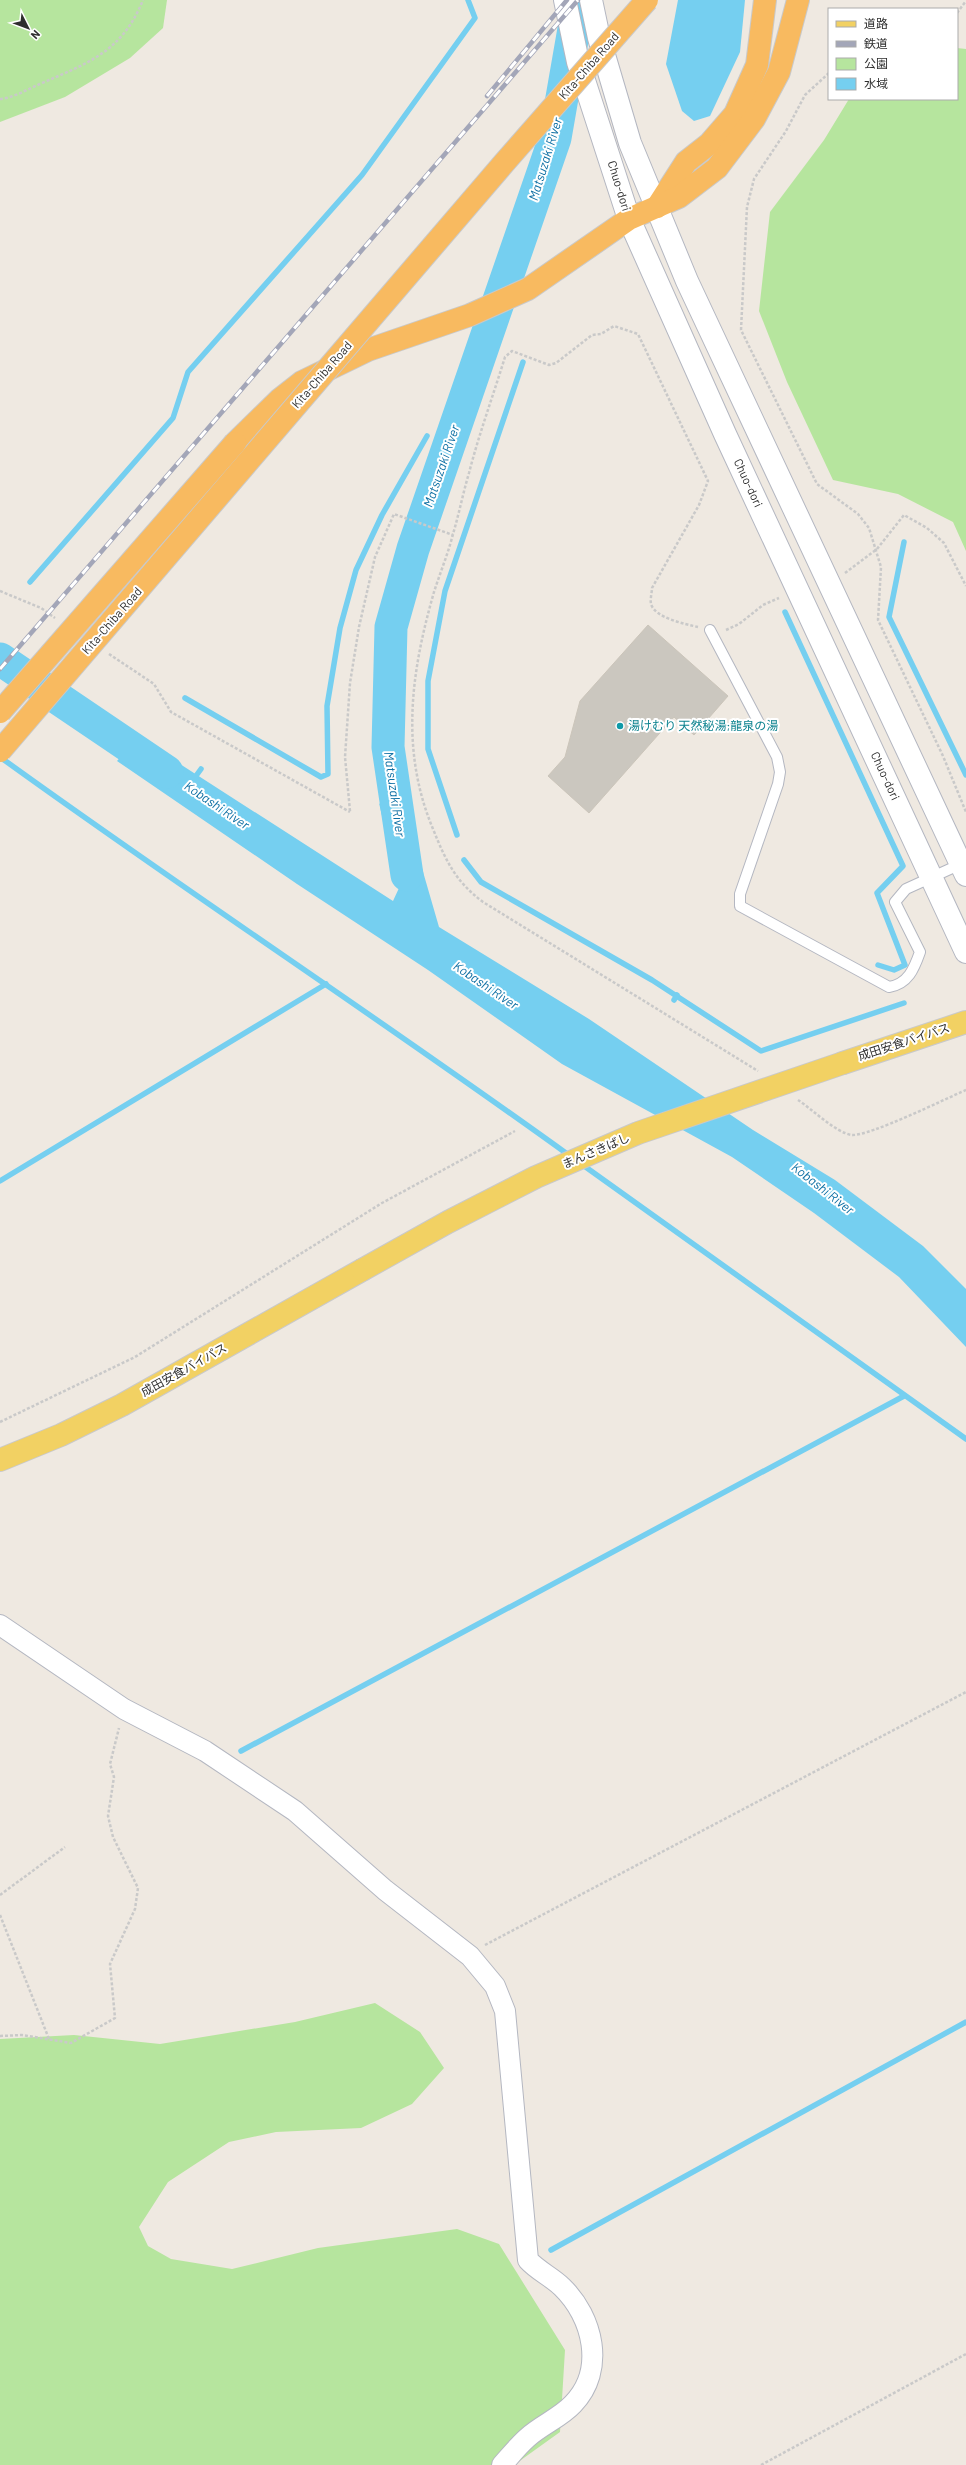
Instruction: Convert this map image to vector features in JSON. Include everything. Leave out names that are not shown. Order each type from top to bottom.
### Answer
[{"type":"highway","name":"Kita-Chiba Road","points":[[0,751],[499,169],[647,0]]},
{"type":"highway","points":[[657,207],[686,162],[709,144],[735,114],[757,65],[765,0]]},
{"type":"highway","points":[[0,712],[235,443],[296,386],[368,350],[470,315],[528,289],[629,219],[679,197],[717,168],[754,120],[779,72],[797,3]]},
{"type":"main road","name":"成田安食バイパス","points":[[843,1063],[966,1022]]},
{"type":"main road","name":"まんさきばし","points":[[362,1270],[448,1222],[536,1177],[638,1133],[843,1063]]},
{"type":"main road","name":"成田安食バイパス","points":[[0,1460],[61,1435],[122,1405],[362,1270]]},
{"type":"street","name":"Chuo-dori","points":[[565,0],[578,62],[608,150],[629,219],[966,952]]},
{"type":"street","name":"Chuo-dori","points":[[591,0],[599,38],[630,143],[687,281],[963,869]]},
{"type":"street","points":[[0,1625],[124,1708],[205,1751],[295,1811],[386,1890],[470,1956],[494,1986],[504,2011],[528,2260],[561,2286],[573,2301],[586,2322],[592,2342],[592,2367],[587,2385],[573,2404],[527,2438],[502,2465]]},
{"type":"lane","points":[[710,630],[777,757],[780,772],[778,784],[740,894],[740,906],[889,987],[899,985],[914,971],[920,952],[895,902],[906,889],[932,876],[963,869]]},
{"type":"path","points":[[0,99],[79,67],[109,49],[134,22],[143,0]]},
{"type":"path","points":[[958,12],[966,1]]},
{"type":"path","points":[[828,74],[805,95],[786,131],[754,179],[747,208],[741,330],[817,484],[864,520],[869,528],[881,567],[878,620],[944,756],[966,812]]},
{"type":"path","points":[[763,1075],[483,902],[465,889],[446,862],[428,817],[418,782],[413,744],[411,705],[418,655],[434,591],[453,535],[469,473],[505,357],[512,351],[548,364],[556,363],[592,336],[614,326],[638,334],[708,481],[699,505],[652,588],[650,603],[656,612],[678,624],[720,632],[739,624],[763,605],[798,589]]},
{"type":"path","points":[[104,650],[154,684],[171,712],[350,812],[345,757],[350,683],[359,627],[375,557],[394,514],[453,535]]},
{"type":"path","points":[[826,577],[845,573],[877,550],[904,515],[927,528],[944,543],[966,586]]},
{"type":"path","points":[[0,591],[40,608],[60,621]]},
{"type":"path","points":[[794,1097],[836,1128],[852,1135],[874,1130],[966,1090]]},
{"type":"path","points":[[0,1422],[135,1357],[382,1203],[516,1131]]},
{"type":"path","points":[[470,1956],[491,1942],[966,1692]]},
{"type":"path","points":[[0,2036],[22,2035],[71,2043],[115,2018],[110,1964],[135,1909],[138,1888],[113,1837],[108,1816],[114,1777],[110,1764],[124,1708]]},
{"type":"path","points":[[0,1895],[65,1847]]},
{"type":"path","points":[[0,1915],[49,2039]]},
{"type":"path","points":[[761,2465],[966,2354]]},
{"type":"green space","points":[[0,0],[167,0],[163,28],[130,58],[65,97],[0,122]]},
{"type":"green space","points":[[958,48],[966,49],[966,551],[953,522],[898,494],[833,480],[787,382],[759,311],[770,212],[824,140],[848,100],[958,100]]},
{"type":"green space","points":[[375,2003],[420,2032],[444,2068],[412,2104],[361,2128],[276,2132],[229,2142],[168,2182],[139,2227],[148,2246],[171,2259],[232,2269],[318,2248],[457,2229],[499,2244],[565,2350],[560,2432],[514,2465],[0,2465],[0,2039],[74,2035],[160,2044],[295,2022]]},
{"type":"water","points":[[678,0],[745,0],[740,52],[710,116],[694,121],[682,111],[666,64]]},
{"type":"water","points":[[138,737],[393,901],[399,888],[379,803],[417,851],[439,927],[589,1019],[753,1130],[835,1180],[923,1246],[966,1289],[966,1347],[899,1277],[814,1213],[732,1157],[562,1064],[428,970],[297,884],[117,761]]},
{"type":"building","name":"湯けむり 天然秘湯;龍泉の湯","points":[[648,625],[728,696],[694,735],[674,717],[589,813],[548,776],[565,757],[580,701]]},
{"type":"waterway","points":[[30,582],[173,418],[188,372],[362,175],[475,18],[468,0]]},
{"type":"waterway","name":"Matsuzaki River","points":[[407,875],[388,747],[391,627],[413,549],[555,138],[575,23],[581,0]]},
{"type":"waterway","points":[[457,835],[428,749],[428,681],[445,591],[523,362]]},
{"type":"waterway","points":[[185,698],[321,777],[328,774],[327,706],[340,628],[356,570],[382,515],[427,436]]},
{"type":"waterway","points":[[904,542],[889,617],[966,775]]},
{"type":"waterway","points":[[785,612],[903,866],[877,893],[905,965],[894,970],[878,965]]},
{"type":"waterway","name":"Kobashi River","points":[[0,659],[167,772]]},
{"type":"waterway","points":[[0,757],[142,858],[428,1055],[570,1156]]},
{"type":"waterway","points":[[193,780],[201,769]]},
{"type":"waterway","points":[[464,860],[481,882],[652,980],[761,1051],[904,1003]]},
{"type":"waterway","points":[[0,1181],[326,984]]},
{"type":"waterway","points":[[674,1000],[677,995]]},
{"type":"waterway","points":[[580,1163],[966,1439]]},
{"type":"waterway","points":[[241,1751],[904,1396]]},
{"type":"waterway","points":[[551,2250],[966,2022]]},
{"type":"railway","points":[[487,96],[567,0]]},
{"type":"railway","points":[[0,669],[578,0]]},
{"type":"place","name":"湯けむり 天然秘湯;龍泉の湯","points":[[620,726]]}]
